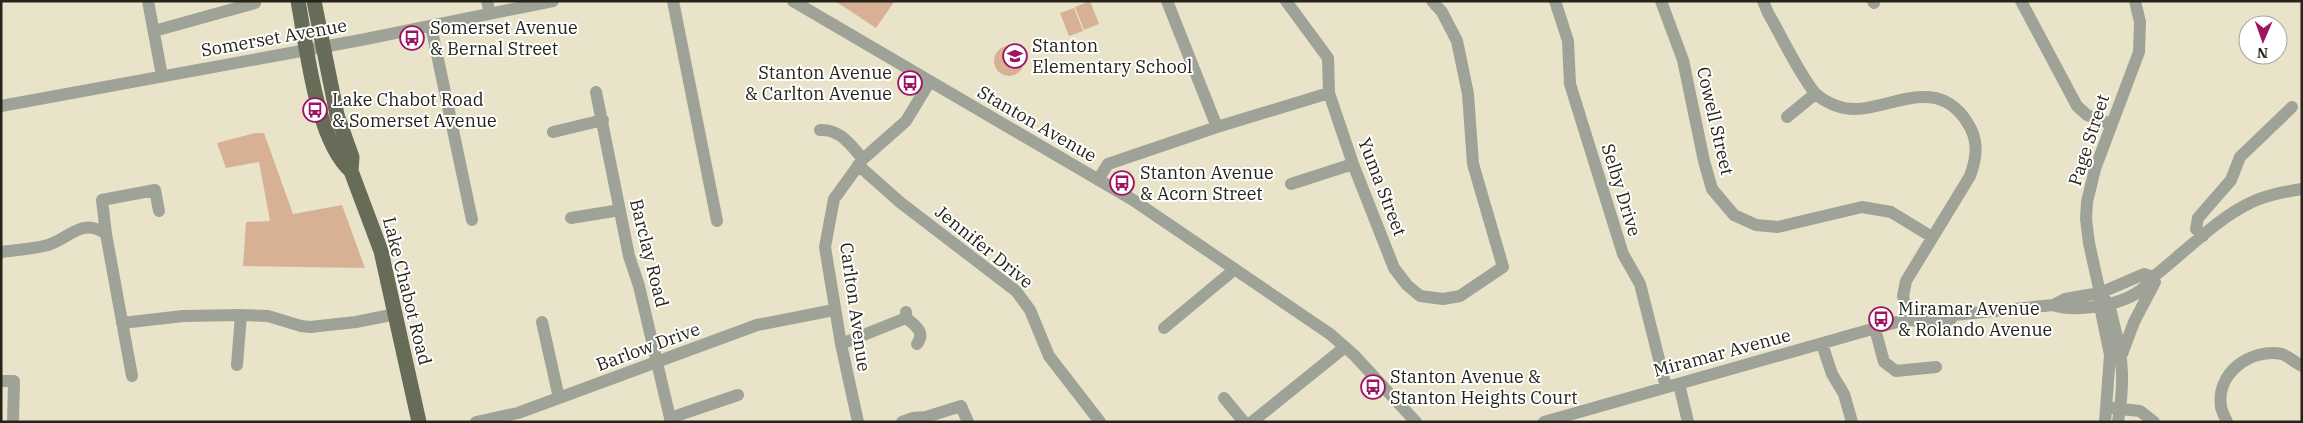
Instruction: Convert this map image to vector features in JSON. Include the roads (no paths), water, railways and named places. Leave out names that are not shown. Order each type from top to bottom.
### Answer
[{"type":"main road","name":"Lake Chabot Road","points":[[298,1],[325,129],[341,162],[351,171]]},
{"type":"main road","name":"Lake Chabot Road","points":[[314,1],[337,114],[352,157],[351,171],[381,251],[419,422]]},
{"type":"street","points":[[148,1],[162,76]]},
{"type":"street","name":"Somerset Avenue","points":[[1,106],[431,26],[489,8],[553,1]]},
{"type":"street","points":[[673,1],[717,221]]},
{"type":"street","name":"Stanton Avenue","points":[[793,1],[1133,200],[1235,269],[1345,347],[1412,420]]},
{"type":"street","points":[[1167,1],[1217,127]]},
{"type":"street","name":"Yuma Street","points":[[1286,1],[1328,58],[1330,93],[1353,164],[1394,268],[1407,285],[1420,296],[1443,299],[1460,296],[1503,267],[1473,164],[1468,94],[1457,41],[1442,12],[1432,1]]},
{"type":"street","name":"Selby Drive","points":[[1555,1],[1568,41],[1570,84],[1622,254],[1640,284],[1672,385],[1688,422]]},
{"type":"street","name":"Cowell Street","points":[[1661,1],[1683,60],[1704,161],[1712,189],[1734,215],[1756,225],[1778,227],[1862,207],[1891,212],[1932,237]]},
{"type":"street","points":[[1763,1],[1815,94],[1837,107],[1855,109],[1910,98],[1931,97],[1948,103],[1962,113],[1974,132],[1976,160],[1970,176],[1906,281],[1903,296],[1908,320]]},
{"type":"street","points":[[2021,1],[2077,106],[2088,115],[2111,124]]},
{"type":"street","name":"Page Street","points":[[2100,293],[2089,243],[2086,210],[2091,182],[2139,52],[2140,22],[2135,1]]},
{"type":"street","points":[[154,31],[255,3]]},
{"type":"street","points":[[431,26],[472,220]]},
{"type":"street","name":"Carlton Avenue","points":[[858,422],[834,310],[825,247],[834,199],[861,162],[906,121],[929,82]]},
{"type":"street","name":"Barclay Road","points":[[596,92],[629,256],[639,286],[671,420]]},
{"type":"street","points":[[1098,180],[1108,164],[1217,127],[1330,93]]},
{"type":"street","points":[[1787,118],[1815,94]]},
{"type":"street","points":[[2203,236],[2196,229],[2198,218],[2231,180],[2240,157],[2292,107]]},
{"type":"street","points":[[553,132],[603,120]]},
{"type":"street","name":"Jennifer Drive","points":[[820,130],[833,131],[840,134],[861,162],[891,196],[1016,290],[1030,310],[1049,356],[1100,422]]},
{"type":"street","points":[[1291,184],[1353,164]]},
{"type":"street","name":"Miramar Avenue","points":[[2053,305],[2066,309],[2104,305],[2141,290],[2222,219],[2241,207],[2271,196],[2302,189]]},
{"type":"street","points":[[132,376],[106,234],[102,200],[155,190],[159,211]]},
{"type":"street","points":[[571,218],[620,210]]},
{"type":"street","points":[[1,252],[49,244],[77,229],[92,227],[106,234]]},
{"type":"street","points":[[1164,328],[1235,269]]},
{"type":"street","name":"Miramar Avenue","points":[[1544,422],[1925,314],[1949,311],[1954,315],[2053,305],[2065,299],[2100,293],[2144,274],[2156,275]]},
{"type":"street","points":[[2122,354],[2134,322],[2156,275]]},
{"type":"street","points":[[2100,293],[2122,354],[2123,368],[2118,422]]},
{"type":"street","points":[[2104,305],[2110,355],[2105,422]]},
{"type":"street","name":"Barlow Drive","points":[[476,422],[518,412],[559,398],[757,325],[834,310]]},
{"type":"street","points":[[122,323],[183,316],[241,315],[268,316],[301,326],[310,326],[356,322],[396,314]]},
{"type":"street","points":[[841,344],[906,314],[921,333],[917,344]]},
{"type":"street","points":[[237,365],[241,315]]},
{"type":"street","points":[[542,322],[559,398]]},
{"type":"street","points":[[1874,329],[1884,362],[1896,371],[1936,366]]},
{"type":"street","points":[[1822,344],[1832,374],[1844,394],[1852,422]]},
{"type":"street","points":[[1252,422],[1345,347]]},
{"type":"street","points":[[2227,422],[2221,408],[2222,390],[2233,367],[2254,354],[2283,354],[2302,366]]},
{"type":"street","points":[[8,381],[13,422]]},
{"type":"street","points":[[671,420],[738,395]]},
{"type":"street","points":[[1224,398],[1244,422]]},
{"type":"street","points":[[902,422],[962,406],[968,422]]},
{"type":"street","points":[[2107,408],[2140,411],[2154,422]]},
{"type":"place","name":"Somerset Avenue & Bernal Street","points":[[412,38]]},
{"type":"place","name":"Stanton Elementary School","points":[[1015,56]]},
{"type":"place","name":"Stanton Avenue & Carlton Avenue","points":[[910,83]]},
{"type":"place","name":"Lake Chabot Road & Somerset Avenue","points":[[315,110]]},
{"type":"place","name":"Stanton Avenue & Acorn Street","points":[[1122,183]]},
{"type":"place","name":"Miramar Avenue & Rolando Avenue","points":[[1881,319]]},
{"type":"place","name":"Stanton Avenue & Stanton Heights Court","points":[[1373,387]]}]
